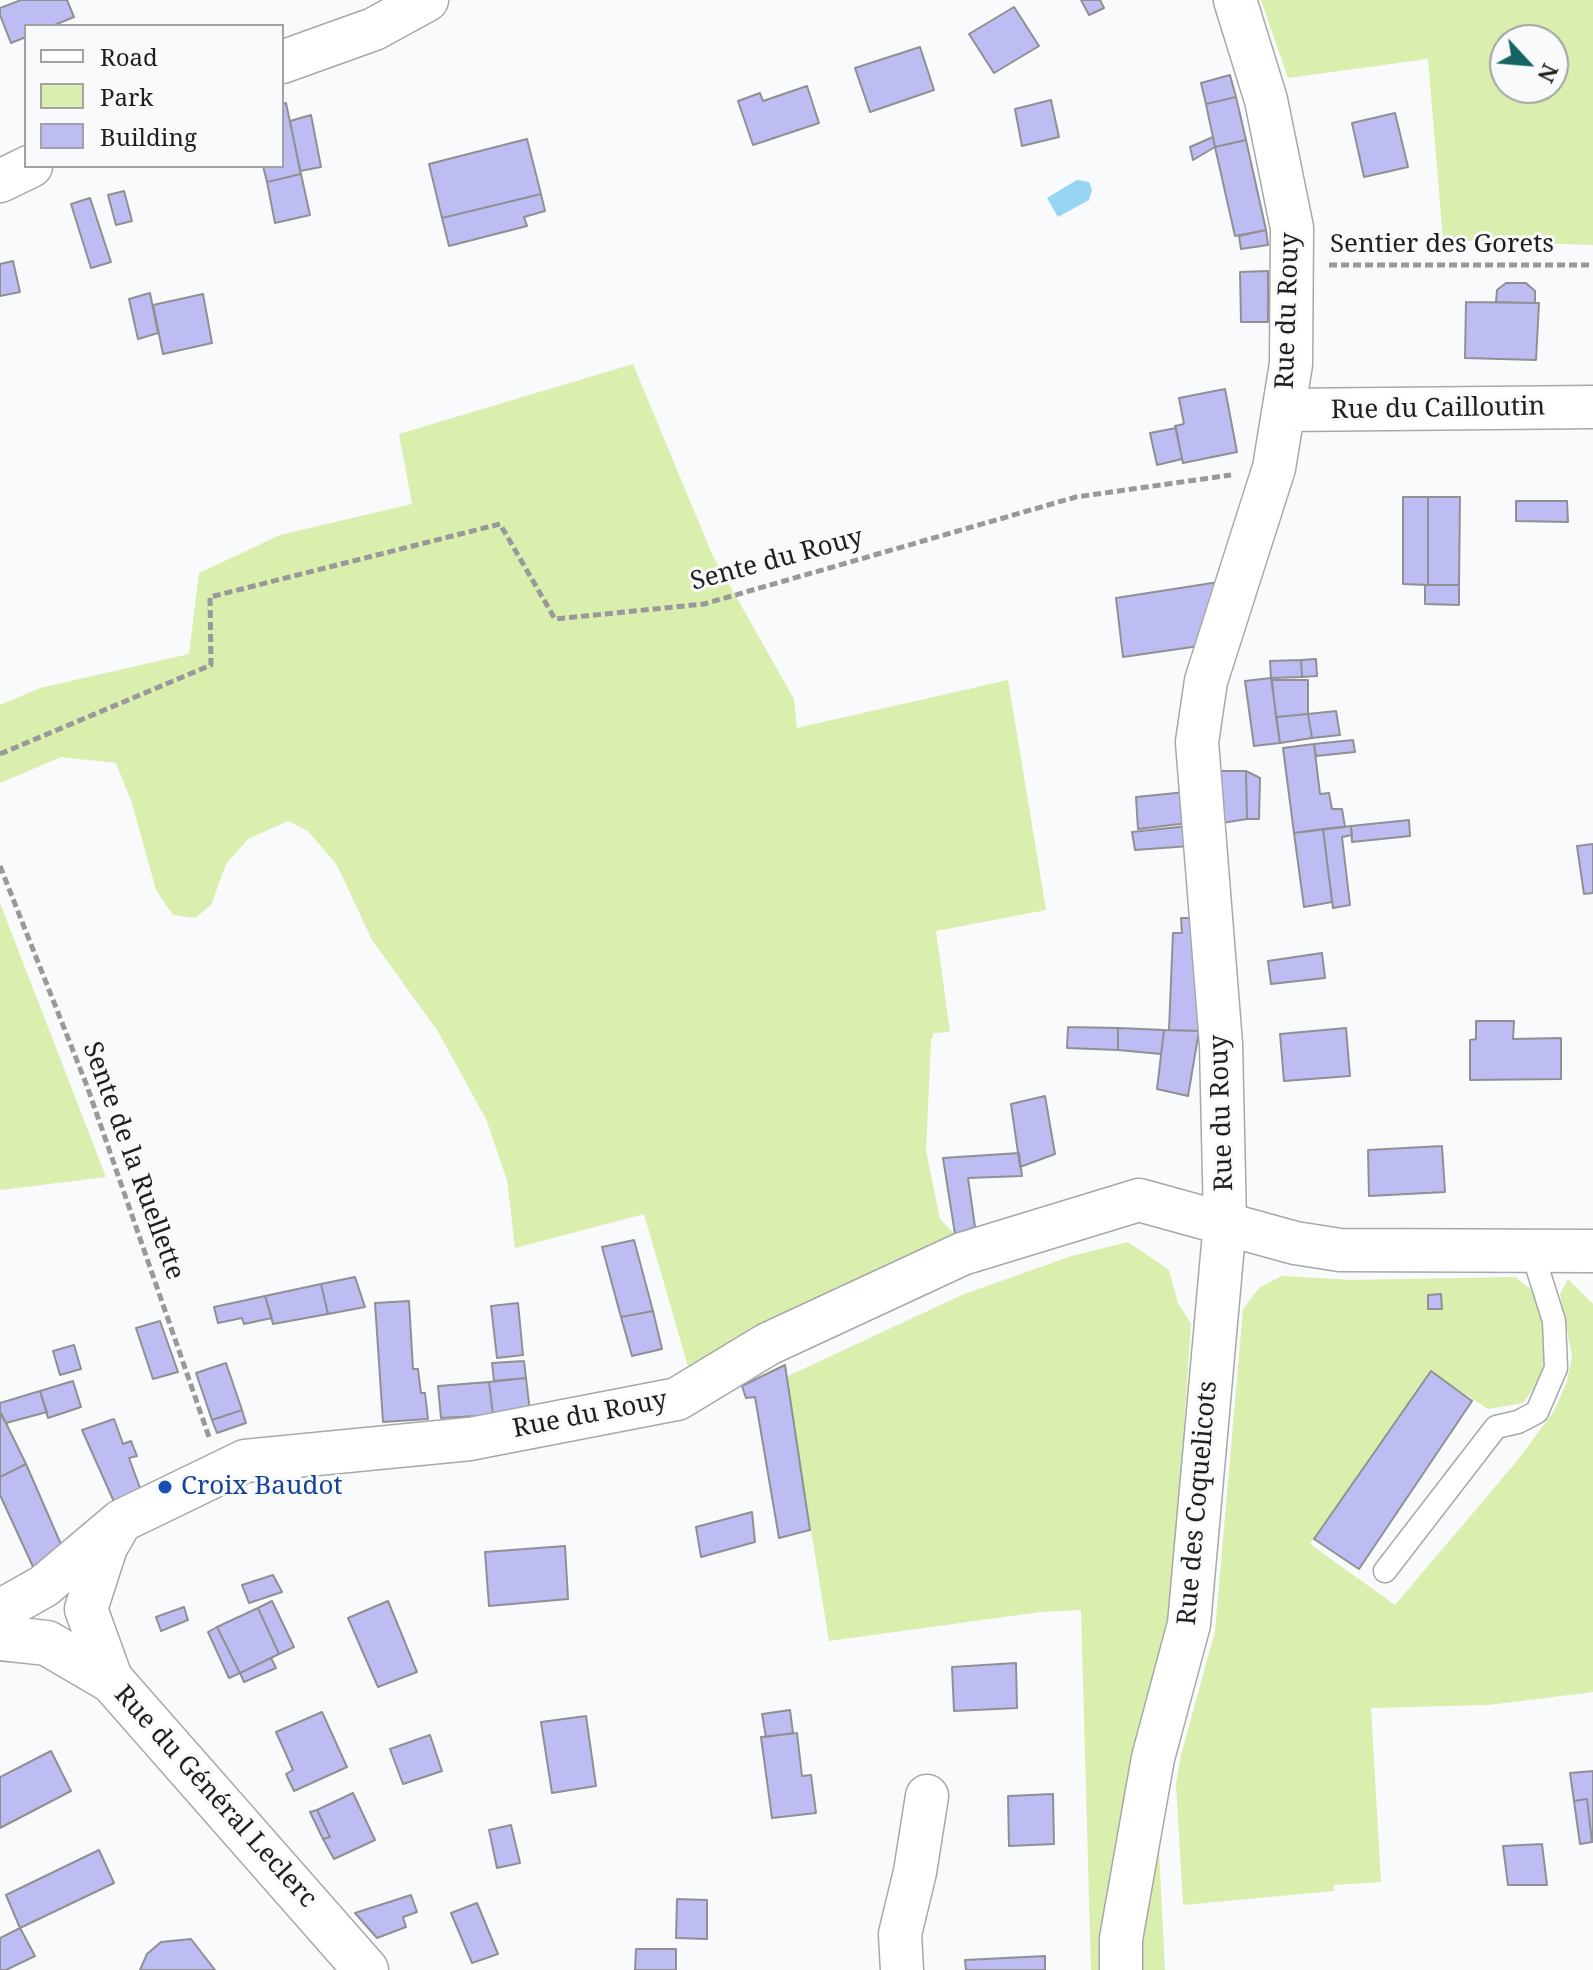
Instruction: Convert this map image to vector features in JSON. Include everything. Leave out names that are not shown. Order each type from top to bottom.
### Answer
[{"type":"street","points":[[284,61],[374,29],[427,0]]},
{"type":"street","name":"Rue du Rouy","points":[[0,1611],[44,1586],[121,1521],[245,1461],[470,1439],[677,1399],[768,1344],[962,1254],[1139,1200],[1225,1222],[1221,1044],[1197,742],[1206,681],[1274,468],[1291,364],[1292,265],[1292,228],[1266,100],[1235,0]]},
{"type":"street","points":[[0,181],[27,168]]},
{"type":"street","name":"Rue du Cailloutin","points":[[1284,410],[1593,407]]},
{"type":"street","points":[[1225,1222],[1295,1243],[1340,1250],[1593,1251]]},
{"type":"street","name":"Rue des Coquelicots","points":[[1121,1970],[1121,1939],[1153,1758],[1189,1624],[1225,1222]]},
{"type":"street","points":[[112,1681],[86,1609],[106,1547],[121,1521]]},
{"type":"street","name":"Rue du Général Leclerc","points":[[0,1638],[47,1643],[112,1681],[366,1970]]},
{"type":"street","points":[[902,1970],[900,1934],[915,1872],[927,1796]]},
{"type":"lane","points":[[1385,1571],[1496,1427],[1518,1422],[1537,1412],[1556,1368],[1554,1321],[1532,1251]]},
{"type":"path","name":"Sentier des Gorets","points":[[1292,265],[1593,265]]},
{"type":"path","name":"Sente du Rouy","points":[[0,754],[211,665],[210,597],[500,524],[555,619],[704,604],[1076,497],[1274,468]]},
{"type":"path","name":"Sente de la Ruellette","points":[[0,866],[87,1086],[223,1471]]},
{"type":"green space","points":[[1261,0],[1593,0],[1593,245],[1443,240],[1428,59],[1288,78]]},
{"type":"green space","points":[[633,364],[712,554],[794,699],[797,728],[1008,680],[1046,910],[936,931],[950,1032],[934,1033],[931,1040],[926,1151],[940,1219],[955,1234],[691,1377],[644,1214],[515,1248],[507,1180],[486,1119],[437,1030],[372,940],[337,865],[308,831],[288,821],[248,839],[226,864],[211,905],[195,918],[173,915],[156,890],[132,803],[116,763],[61,757],[0,783],[0,705],[40,688],[189,654],[199,573],[280,535],[412,504],[399,434]]},
{"type":"green space","points":[[0,903],[106,1177],[0,1190]]},
{"type":"green space","points":[[1128,1242],[1169,1270],[1178,1303],[1191,1324],[1170,1630],[1103,1970],[1091,1970],[1081,1610],[1040,1612],[829,1641],[786,1377],[964,1294],[1072,1256]]},
{"type":"green space","points":[[1282,1276],[1352,1280],[1515,1277],[1532,1290],[1541,1312],[1547,1361],[1538,1383],[1523,1403],[1488,1409],[1431,1372],[1310,1544],[1395,1605],[1517,1461],[1554,1411],[1567,1381],[1572,1356],[1560,1294],[1568,1279],[1593,1304],[1593,1692],[1488,1705],[1371,1708],[1381,1882],[1334,1885],[1334,1891],[1183,1905],[1176,1784],[1215,1631],[1243,1309],[1259,1288]]},
{"type":"green space","points":[[1157,1811],[1165,1970],[1133,1970]]},
{"type":"water","points":[[1077,180],[1089,182],[1092,190],[1089,200],[1058,217],[1047,198]]},
{"type":"building","points":[[21,0],[67,0],[74,17],[57,24],[24,24],[24,38],[11,43],[0,8]]},
{"type":"building","points":[[1081,0],[1100,0],[1104,8],[1089,15]]},
{"type":"building","points":[[1014,7],[1039,46],[994,73],[969,34]]},
{"type":"building","points":[[920,47],[934,90],[870,112],[855,68]]},
{"type":"building","points":[[1230,75],[1236,97],[1206,104],[1201,83]]},
{"type":"building","points":[[807,86],[819,123],[753,145],[738,101],[760,93],[763,101]]},
{"type":"building","points":[[1236,97],[1246,140],[1215,147],[1206,104]]},
{"type":"building","points":[[1051,100],[1059,137],[1022,146],[1015,109]]},
{"type":"building","points":[[284,104],[301,174],[267,182],[264,168],[284,168]]},
{"type":"building","points":[[1395,113],[1408,167],[1364,177],[1352,123]]},
{"type":"building","points":[[311,115],[321,167],[300,171],[290,121]]},
{"type":"building","points":[[1213,137],[1215,147],[1193,160],[1190,147]]},
{"type":"building","points":[[527,139],[541,194],[442,218],[429,164]]},
{"type":"building","points":[[1246,140],[1266,230],[1235,236],[1215,147]]},
{"type":"building","points":[[301,174],[310,215],[275,223],[267,182]]},
{"type":"building","points":[[124,191],[132,221],[116,225],[108,195]]},
{"type":"building","points":[[541,194],[545,211],[524,217],[527,226],[449,246],[442,218]]},
{"type":"building","points":[[90,198],[111,262],[91,268],[71,204]]},
{"type":"building","points":[[1266,230],[1268,245],[1241,249],[1239,236]]},
{"type":"building","points":[[13,261],[20,292],[0,296],[0,264]]},
{"type":"building","points":[[1268,271],[1268,322],[1241,322],[1240,272]]},
{"type":"building","points":[[1506,283],[1526,283],[1535,291],[1535,303],[1496,302],[1497,290]]},
{"type":"building","points":[[150,293],[158,333],[138,339],[129,299]]},
{"type":"building","points":[[203,294],[212,343],[163,354],[153,305]]},
{"type":"building","points":[[1466,302],[1539,303],[1536,360],[1465,358]]},
{"type":"building","points":[[1225,389],[1237,452],[1183,463],[1175,426],[1184,424],[1179,398]]},
{"type":"building","points":[[1176,428],[1182,459],[1157,465],[1150,433]]},
{"type":"building","points":[[1403,497],[1428,497],[1428,585],[1403,584]]},
{"type":"building","points":[[1428,497],[1460,497],[1459,585],[1428,585]]},
{"type":"building","points":[[1516,501],[1567,501],[1568,522],[1516,521]]},
{"type":"building","points":[[1225,581],[1206,645],[1123,657],[1116,598]]},
{"type":"building","points":[[1425,585],[1459,585],[1459,605],[1425,604]]},
{"type":"building","points":[[1316,659],[1317,676],[1302,677],[1301,660]]},
{"type":"building","points":[[1301,660],[1302,677],[1271,678],[1270,661]]},
{"type":"building","points":[[1271,678],[1280,743],[1254,746],[1245,681]]},
{"type":"building","points":[[1272,680],[1308,680],[1308,714],[1276,717]]},
{"type":"building","points":[[1336,711],[1340,735],[1312,738],[1308,714]]},
{"type":"building","points":[[1308,714],[1312,738],[1280,743],[1276,717]]},
{"type":"building","points":[[1353,740],[1355,752],[1316,756],[1314,744]]},
{"type":"building","points":[[1314,744],[1320,794],[1329,793],[1332,809],[1342,809],[1345,827],[1294,833],[1283,748]]},
{"type":"building","points":[[1214,771],[1246,771],[1247,819],[1216,824]]},
{"type":"building","points":[[1246,771],[1260,778],[1259,819],[1247,819]]},
{"type":"building","points":[[1186,792],[1188,823],[1138,829],[1136,797]]},
{"type":"building","points":[[1409,820],[1410,836],[1352,842],[1351,826]]},
{"type":"building","points":[[1188,826],[1190,846],[1135,850],[1132,832]]},
{"type":"building","points":[[1351,826],[1352,835],[1342,837],[1350,905],[1333,908],[1323,829]]},
{"type":"building","points":[[1323,829],[1332,902],[1304,907],[1294,833]]},
{"type":"building","points":[[1593,844],[1593,893],[1584,894],[1577,846]]},
{"type":"building","points":[[1181,918],[1200,918],[1199,1031],[1169,1030],[1173,933],[1182,933]]},
{"type":"building","points":[[1322,953],[1325,978],[1271,984],[1268,961]]},
{"type":"building","points":[[1476,1021],[1514,1021],[1513,1039],[1561,1038],[1561,1079],[1470,1080],[1470,1040],[1476,1039]]},
{"type":"building","points":[[1068,1027],[1118,1028],[1118,1050],[1067,1048]]},
{"type":"building","points":[[1118,1028],[1164,1030],[1161,1054],[1118,1050]]},
{"type":"building","points":[[1346,1028],[1350,1076],[1284,1081],[1280,1034]]},
{"type":"building","points":[[1164,1030],[1199,1031],[1188,1096],[1157,1089]]},
{"type":"building","points":[[1045,1096],[1055,1154],[1020,1167],[1011,1104]]},
{"type":"building","points":[[1442,1146],[1445,1192],[1369,1196],[1368,1150]]},
{"type":"building","points":[[1019,1153],[1022,1176],[968,1178],[975,1227],[955,1234],[943,1158]]},
{"type":"building","points":[[634,1240],[653,1311],[621,1317],[602,1247]]},
{"type":"building","points":[[355,1277],[365,1307],[328,1314],[321,1284]]},
{"type":"building","points":[[321,1284],[328,1314],[273,1324],[265,1296]]},
{"type":"building","points":[[1441,1294],[1442,1309],[1428,1309],[1428,1295]]},
{"type":"building","points":[[265,1296],[272,1318],[244,1324],[242,1318],[218,1323],[214,1307]]},
{"type":"building","points":[[409,1301],[413,1369],[418,1369],[428,1419],[383,1422],[375,1303]]},
{"type":"building","points":[[518,1303],[523,1355],[497,1358],[491,1306]]},
{"type":"building","points":[[653,1311],[662,1349],[632,1356],[621,1317]]},
{"type":"building","points":[[160,1321],[178,1372],[153,1379],[136,1328]]},
{"type":"building","points":[[74,1345],[81,1369],[60,1375],[53,1351]]},
{"type":"building","points":[[524,1361],[526,1378],[494,1381],[492,1363]]},
{"type":"building","points":[[226,1363],[242,1410],[212,1420],[196,1373]]},
{"type":"building","points":[[785,1365],[810,1530],[779,1538],[755,1397],[746,1398],[742,1386]]},
{"type":"building","points":[[1431,1371],[1472,1401],[1359,1569],[1314,1539]]},
{"type":"building","points":[[526,1378],[530,1412],[493,1415],[489,1382]]},
{"type":"building","points":[[73,1381],[81,1407],[48,1418],[40,1391]]},
{"type":"building","points":[[489,1382],[493,1415],[441,1418],[438,1386]]},
{"type":"building","points":[[40,1391],[47,1412],[6,1423],[0,1413],[0,1403]]},
{"type":"building","points":[[242,1410],[246,1423],[217,1433],[212,1420]]},
{"type":"building","points":[[0,1413],[26,1464],[0,1477]]},
{"type":"building","points":[[114,1419],[123,1444],[131,1441],[137,1456],[129,1458],[140,1488],[115,1504],[82,1430]]},
{"type":"building","points":[[26,1464],[63,1549],[35,1571],[0,1495],[0,1477]]},
{"type":"building","points":[[752,1512],[755,1542],[701,1557],[696,1527]]},
{"type":"building","points":[[565,1546],[568,1599],[489,1606],[485,1552]]},
{"type":"building","points":[[273,1575],[282,1592],[249,1603],[242,1585]]},
{"type":"building","points":[[272,1601],[294,1647],[279,1654],[258,1608]]},
{"type":"building","points":[[388,1601],[417,1672],[378,1687],[348,1618]]},
{"type":"building","points":[[184,1607],[188,1620],[161,1631],[156,1617]]},
{"type":"building","points":[[258,1608],[279,1654],[240,1673],[217,1627]]},
{"type":"building","points":[[217,1627],[240,1673],[229,1678],[208,1632]]},
{"type":"building","points":[[271,1658],[276,1668],[244,1682],[240,1673]]},
{"type":"building","points":[[1016,1663],[1017,1708],[954,1711],[952,1667]]},
{"type":"building","points":[[790,1710],[793,1733],[766,1737],[762,1714]]},
{"type":"building","points":[[322,1712],[347,1767],[294,1791],[286,1774],[293,1770],[276,1732]]},
{"type":"building","points":[[586,1716],[596,1786],[552,1793],[541,1722]]},
{"type":"building","points":[[797,1733],[802,1776],[811,1775],[816,1813],[772,1818],[761,1737]]},
{"type":"building","points":[[430,1735],[442,1771],[403,1784],[390,1749]]},
{"type":"building","points":[[51,1751],[71,1791],[0,1828],[0,1777]]},
{"type":"building","points":[[1593,1771],[1592,1842],[1587,1799],[1574,1801],[1570,1773]]},
{"type":"building","points":[[353,1793],[375,1840],[334,1859],[323,1839],[330,1837],[317,1810]]},
{"type":"building","points":[[1053,1794],[1054,1844],[1009,1846],[1008,1796]]},
{"type":"building","points":[[1587,1799],[1592,1842],[1580,1844],[1574,1801]]},
{"type":"building","points":[[317,1810],[330,1837],[323,1839],[310,1812]]},
{"type":"building","points":[[511,1825],[520,1863],[497,1868],[489,1830]]},
{"type":"building","points":[[1542,1844],[1547,1885],[1508,1885],[1503,1846]]},
{"type":"building","points":[[99,1850],[114,1883],[20,1928],[6,1895]]},
{"type":"building","points":[[411,1895],[417,1912],[403,1917],[406,1927],[377,1938],[355,1913]]},
{"type":"building","points":[[677,1899],[707,1900],[707,1939],[676,1938]]},
{"type":"building","points":[[477,1903],[498,1954],[472,1963],[451,1913]]},
{"type":"building","points":[[20,1928],[35,1956],[0,1970],[0,1938]]},
{"type":"building","points":[[191,1939],[215,1970],[140,1970],[147,1954],[161,1942]]},
{"type":"building","points":[[636,1949],[676,1949],[676,1970],[635,1970]]},
{"type":"building","points":[[1045,1956],[1045,1970],[966,1970],[965,1960]]},
{"type":"place","name":"Croix Baudot","points":[[165,1487]]}]
